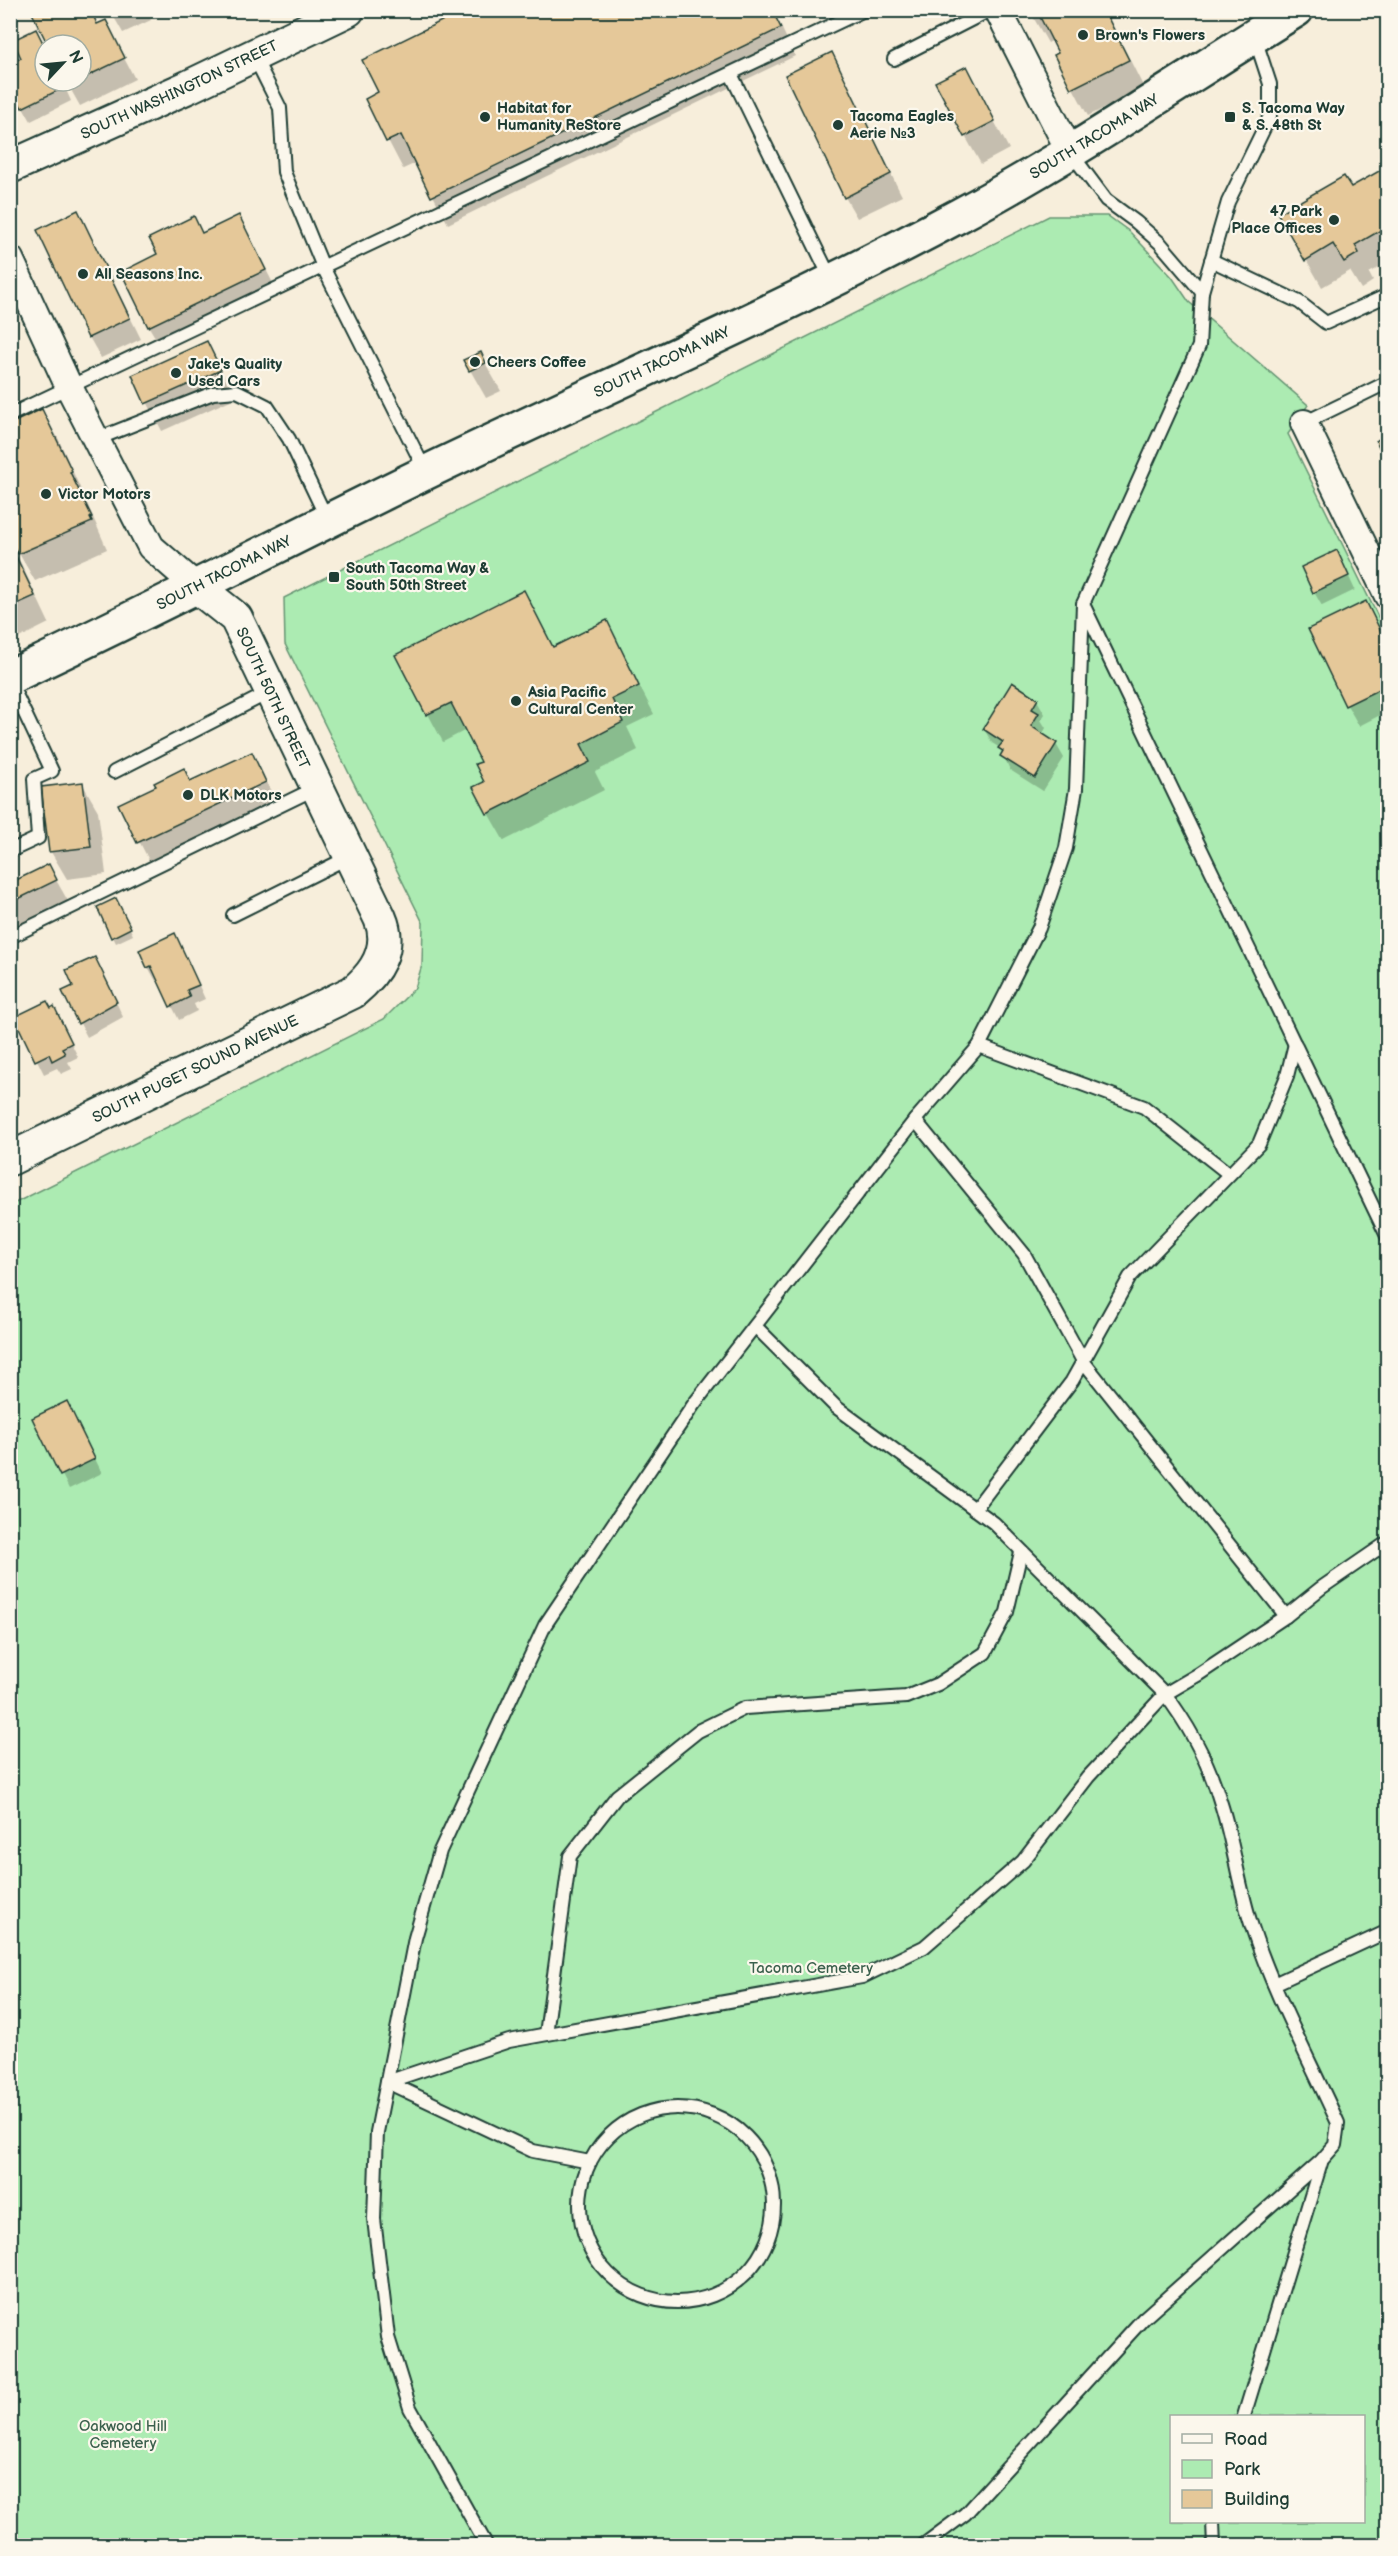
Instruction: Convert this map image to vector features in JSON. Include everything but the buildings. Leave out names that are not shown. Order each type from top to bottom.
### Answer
[{"type":"main road","name":"SOUTH TACOMA WAY","points":[[10,677],[426,473],[832,280],[961,215],[1070,152],[1296,10]]},
{"type":"street","name":"SOUTH WASHINGTON STREET","points":[[10,167],[254,57],[348,10]]},
{"type":"street","points":[[998,10],[1070,152]]},
{"type":"street","name":"SOUTH 50TH STREET","points":[[10,259],[69,387],[151,547],[236,618],[384,927],[384,948],[374,974]]},
{"type":"street","points":[[1305,423],[1388,596]]},
{"type":"street","name":"SOUTH PUGET SOUND AVENUE","points":[[10,1159],[353,992],[374,974]]},
{"type":"lane","points":[[10,415],[864,10]]},
{"type":"lane","points":[[894,59],[990,10]]},
{"type":"lane","points":[[487,2546],[411,2408],[388,2337],[374,2219],[377,2132],[415,1938],[440,1851],[545,1625],[694,1404],[915,1120],[979,1046],[1039,928],[1066,848],[1076,789],[1083,604],[1198,346],[1202,292],[1228,202],[1270,116],[1270,84],[1255,36]]},
{"type":"lane","points":[[254,57],[280,108],[284,172],[323,267],[426,473]]},
{"type":"lane","points":[[731,74],[832,280]]},
{"type":"lane","points":[[1070,152],[1106,200],[1160,243],[1202,292]]},
{"type":"lane","points":[[1211,260],[1299,302],[1326,323],[1388,295]]},
{"type":"lane","points":[[1305,423],[1388,382]]},
{"type":"lane","points":[[97,439],[213,393],[237,391],[267,406],[289,439],[329,521]]},
{"type":"lane","points":[[1083,604],[1388,1238]]},
{"type":"lane","points":[[10,682],[52,771],[34,779],[39,838],[10,852]]},
{"type":"lane","points":[[114,772],[270,692]]},
{"type":"lane","points":[[10,937],[316,788]]},
{"type":"lane","points":[[233,915],[349,857]]},
{"type":"lane","points":[[975,1509],[1072,1381],[1130,1277],[1259,1144],[1287,1076],[1295,1044]]},
{"type":"lane","points":[[979,1046],[1144,1107],[1229,1174]]},
{"type":"lane","points":[[915,1120],[1024,1254],[1083,1361],[1286,1616]]},
{"type":"lane","points":[[1372,1205],[1388,1207]]},
{"type":"lane","points":[[755,1326],[836,1407],[994,1523],[1165,1694],[1203,1754],[1222,1807],[1252,1926],[1274,1984],[1338,2123],[1335,2145],[1321,2162],[1143,2319],[965,2514],[922,2546]]},
{"type":"lane","points":[[387,2082],[509,2041],[862,1977],[924,1947],[1023,1861],[1088,1777],[1165,1694],[1286,1616],[1320,1588],[1388,1542]]},
{"type":"lane","points":[[546,2034],[570,1856],[617,1796],[698,1731],[745,1708],[906,1697],[938,1684],[985,1653],[1007,1612],[1021,1552]]},
{"type":"lane","points":[[1274,1984],[1388,1931]]},
{"type":"lane","points":[[387,2082],[533,2151],[590,2162]]},
{"type":"lane","points":[[689,2109],[720,2118],[754,2145],[765,2164],[772,2185],[774,2207],[772,2228],[764,2249],[752,2267],[737,2282],[708,2297],[676,2303],[654,2300],[634,2293],[616,2281],[600,2265],[589,2247],[582,2226],[579,2204],[582,2182],[590,2162],[601,2144],[617,2128],[636,2117],[656,2110],[689,2109]]},
{"type":"lane","points":[[1244,2415],[1321,2162]]},
{"type":"lane","points":[[1213,2523],[1214,2546]]},
{"type":"green space","name":"Tacoma Cemetery","points":[[1049,216],[1108,216],[1130,232],[1172,277],[1189,302],[1308,405],[1288,434],[1387,635],[1387,2545],[11,2546],[11,1205],[384,1019],[415,988],[422,965],[423,923],[285,644],[284,598]]},
{"type":"place","name":"Brown's Flowers","points":[[1083,35]]},
{"type":"place","name":"Habitat for Humanity ReStore","points":[[485,117]]},
{"type":"place","name":"S. Tacoma Way & S. 48th St","points":[[1230,117]]},
{"type":"place","name":"Tacoma Eagles Aerie №3","points":[[838,125]]},
{"type":"place","name":"47 Park Place Offices","points":[[1334,220]]},
{"type":"place","name":"All Seasons Inc.","points":[[83,274]]},
{"type":"place","name":"Cheers Coffee","points":[[475,362]]},
{"type":"place","name":"Jake's Quality Used Cars","points":[[176,373]]},
{"type":"place","name":"Victor Motors","points":[[46,494]]},
{"type":"place","name":"South Tacoma Way & South 50th Street","points":[[334,577]]},
{"type":"place","name":"Asia Pacific Cultural Center","points":[[516,701]]},
{"type":"place","name":"DLK Motors","points":[[188,795]]},
{"type":"park label","name":"Oakwood Hill Cemetery","points":[[123,2434]]}]
